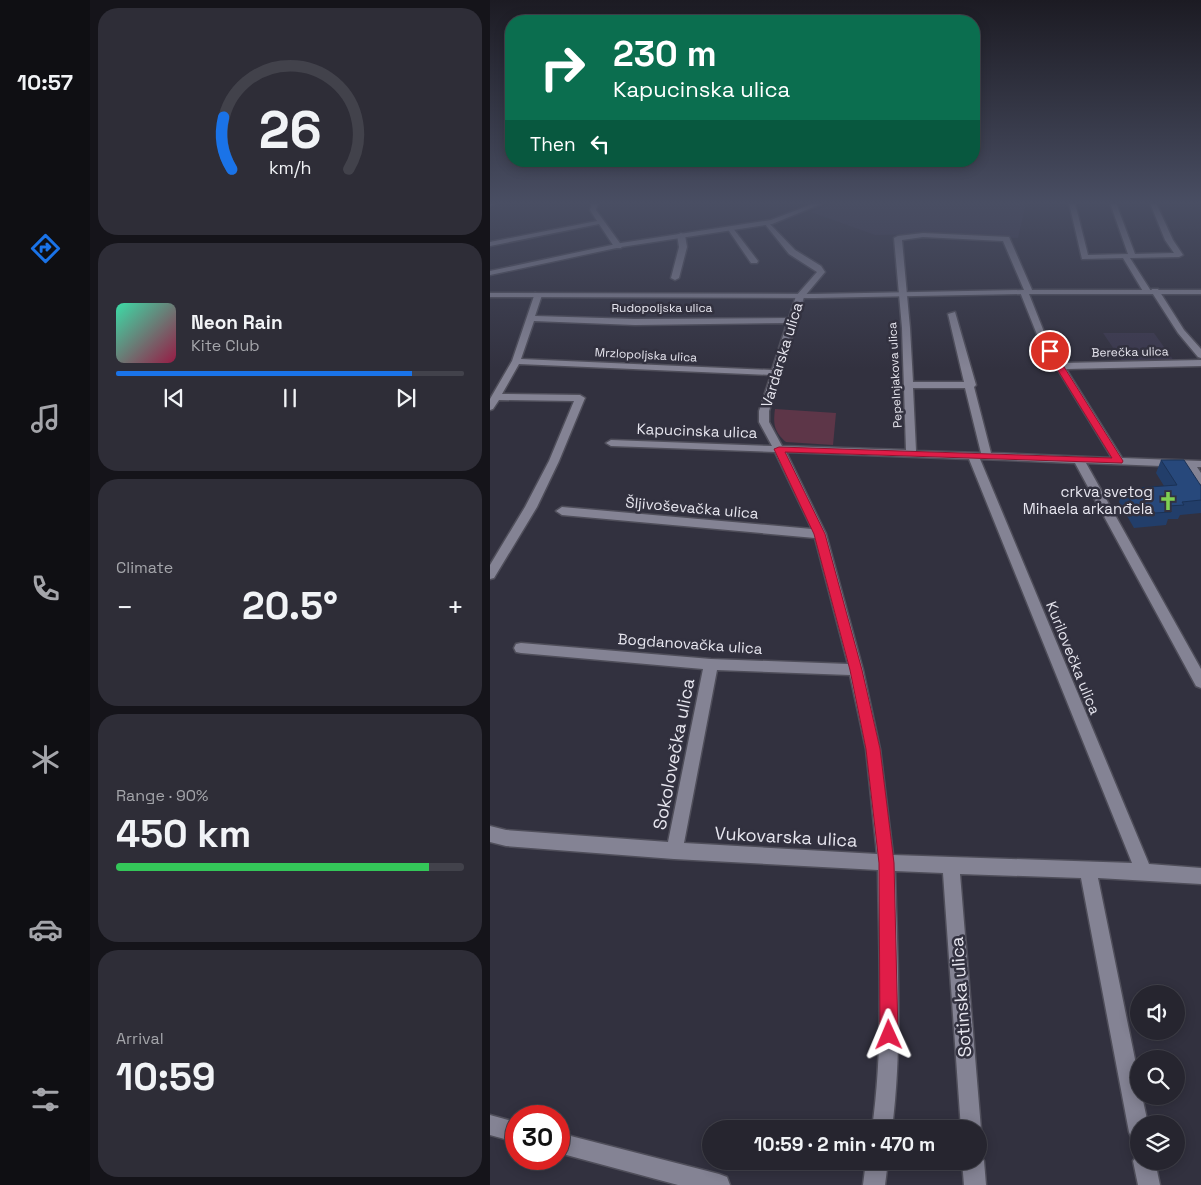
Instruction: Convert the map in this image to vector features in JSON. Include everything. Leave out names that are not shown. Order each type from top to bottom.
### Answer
[{"type":"street","points":[[490,273],[560,258]]},
{"type":"street","points":[[675,278],[680,258]]},
{"type":"street","name":"Vardarska ulica","points":[[802,258],[820,270],[820,274],[813,279],[800,296],[764,412],[764,422],[820,534],[856,670],[873,749],[886,863],[889,1035],[887,1092],[883,1120]]},
{"type":"street","name":"Pepelnjakova ulica","points":[[900,258],[911,454]]},
{"type":"street","name":"Pepelnjakova ulica","points":[[1014,258],[1027,292]]},
{"type":"street","points":[[1130,258],[1151,291],[1201,355]]},
{"type":"street","points":[[1027,292],[1042,337],[1119,461]]},
{"type":"street","points":[[490,295],[800,296],[1027,292],[1201,292]]},
{"type":"street","points":[[490,407],[516,361],[538,295]]},
{"type":"street","points":[[952,314],[971,385],[987,457]]},
{"type":"street","name":"Rudopoljska ulica","points":[[530,318],[635,322],[793,320]]},
{"type":"street","name":"Mrzlopoljska ulica","points":[[516,361],[776,373]]},
{"type":"street","name":"Berečka ulica","points":[[1059,366],[1201,363]]},
{"type":"street","points":[[908,385],[971,385]]},
{"type":"street","points":[[490,575],[531,508],[554,461],[580,398],[496,397]]},
{"type":"street","name":"Kapucinska ulica","points":[[611,443],[1201,464]]},
{"type":"street","name":"Kurilovečka ulica","points":[[973,456],[1143,871]]},
{"type":"street","points":[[1079,460],[1201,682]]},
{"type":"street","points":[[1188,464],[1201,481]]},
{"type":"street","name":"Šljivoševačka ulica","points":[[562,511],[820,534]]},
{"type":"street","name":"Bogdanovačka ulica","points":[[521,648],[711,664],[856,670]]},
{"type":"street","name":"Sokolovečka ulica","points":[[674,851],[711,664]]},
{"type":"street","name":"Vukovarska ulica","points":[[490,834],[506,838],[674,851],[951,866],[1143,871],[1201,876]]},
{"type":"street","name":"Sotinska ulica","points":[[951,866],[970,1120]]},
{"type":"street","points":[[1088,869],[1136,1115]]},
{"type":"street","points":[[490,1125],[505,1129]]},
{"type":"street","points":[[570,1146],[719,1185]]},
{"type":"street","points":[[874,1185],[876,1170]]},
{"type":"street","points":[[974,1170],[975,1185]]},
{"type":"street","points":[[1146,1170],[1149,1185]]},
{"type":"shaded area","points":[[1103,333],[1154,333],[1174,361],[1122,361]]},
{"type":"shaded area","points":[[775,409],[836,413],[833,445],[786,442],[779,435],[775,427]]},
{"type":"building","points":[[1161,460],[1184,460],[1201,486],[1201,500],[1182,502],[1184,505],[1168,506],[1171,512],[1139,514],[1123,489],[1177,485]]},
{"type":"place","name":"crkva svetog Mihaela arkanđela","points":[[1168,501]]},
{"type":"route","points":[[889,1035],[886,863],[873,749],[856,670],[820,534],[779,449],[1119,461],[1050,351]]}]
